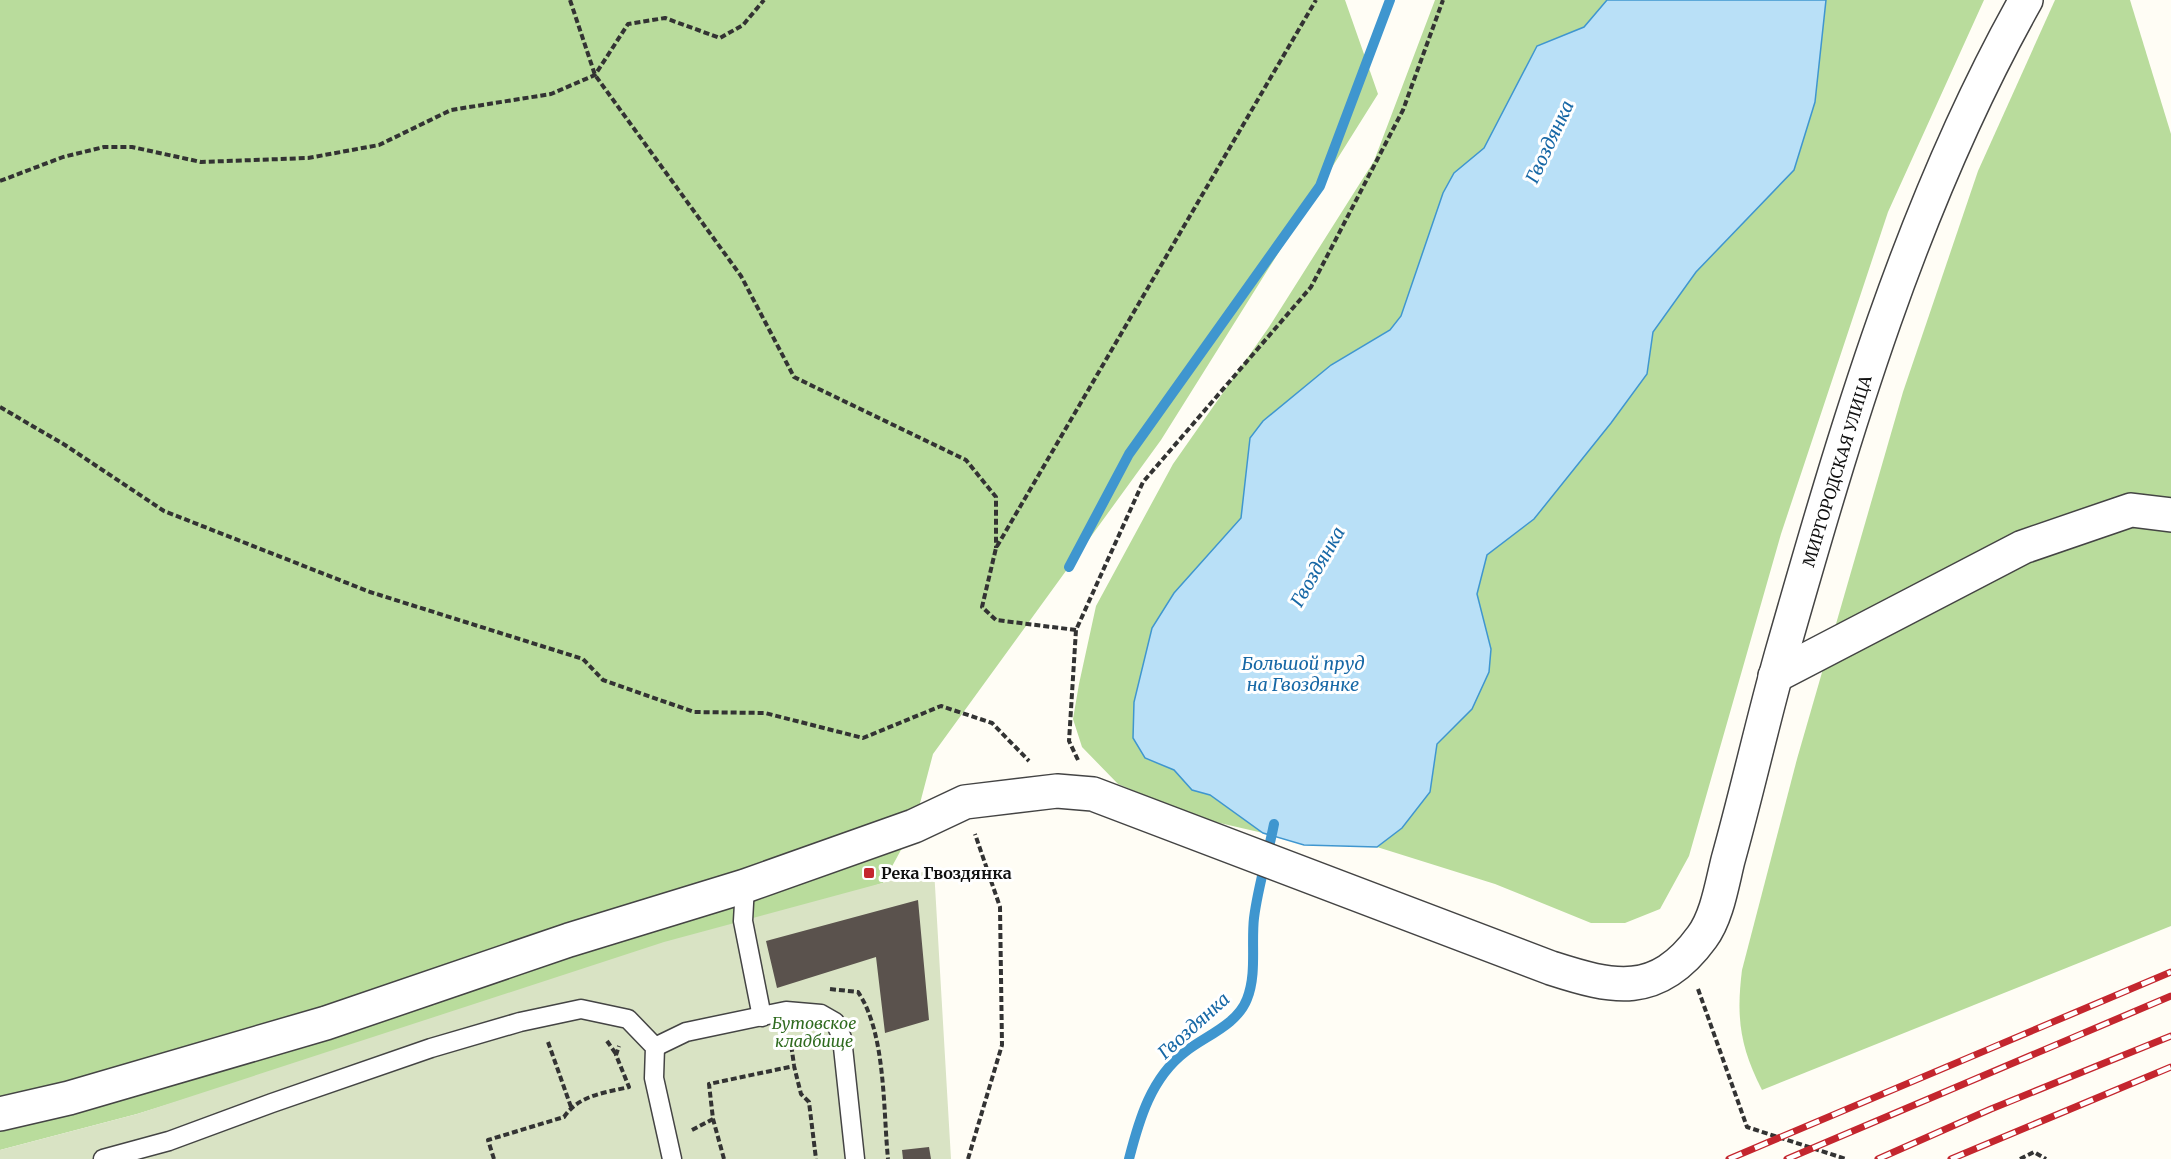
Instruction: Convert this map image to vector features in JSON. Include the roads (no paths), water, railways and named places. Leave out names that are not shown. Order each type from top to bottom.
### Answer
[{"type":"street","name":"МИРГОРОДСКАЯ УЛИЦА","points":[[0,1114],[69,1098],[326,1023],[570,940],[745,886],[914,826],[965,802],[1057,791],[1093,794],[1551,968],[1589,980],[1615,986],[1637,984],[1662,974],[1686,955],[1703,936],[1718,896],[1775,676],[1834,471],[1898,286],[1947,156],[2026,0]]},
{"type":"street","points":[[1775,676],[2023,547],[2131,510],[2171,515]]},
{"type":"lane","points":[[745,886],[743,921],[762,1017]]},
{"type":"lane","points":[[103,1159],[169,1142],[431,1048],[520,1022],[580,1009],[628,1019],[656,1047],[654,1078],[672,1159]]},
{"type":"lane","points":[[656,1047],[686,1032],[786,1011],[821,1014],[835,1022],[842,1038],[855,1159]]},
{"type":"water","name":"Большой пруд на Гвоздянке","points":[[1607,0],[1826,0],[1815,102],[1794,170],[1696,272],[1653,332],[1647,374],[1611,423],[1534,519],[1487,555],[1477,594],[1491,649],[1489,672],[1472,709],[1437,744],[1430,792],[1402,828],[1377,847],[1304,845],[1263,833],[1210,795],[1192,790],[1174,770],[1145,758],[1133,738],[1134,702],[1152,628],[1174,593],[1241,518],[1250,438],[1263,421],[1331,365],[1390,330],[1401,316],[1443,193],[1454,173],[1484,148],[1537,46],[1584,27]]},
{"type":"waterway","points":[[1069,567],[1129,454],[1320,186],[1390,0]]},
{"type":"waterway","name":"Гвоздянка","points":[[1129,1159],[1142,1115],[1163,1074],[1185,1052],[1236,1016],[1247,999],[1252,979],[1256,906],[1274,824]]},
{"type":"railway","points":[[1729,1159],[2171,972]]},
{"type":"railway","points":[[1787,1159],[2171,996]]},
{"type":"railway","points":[[1878,1159],[1991,1109],[2171,1036]]},
{"type":"railway","points":[[1951,1159],[2171,1067]]},
{"type":"place","name":"Река Гвоздянка","points":[[869,873]]},
{"type":"park label","name":"Бутовское кладбище","points":[[814,1032]]}]
